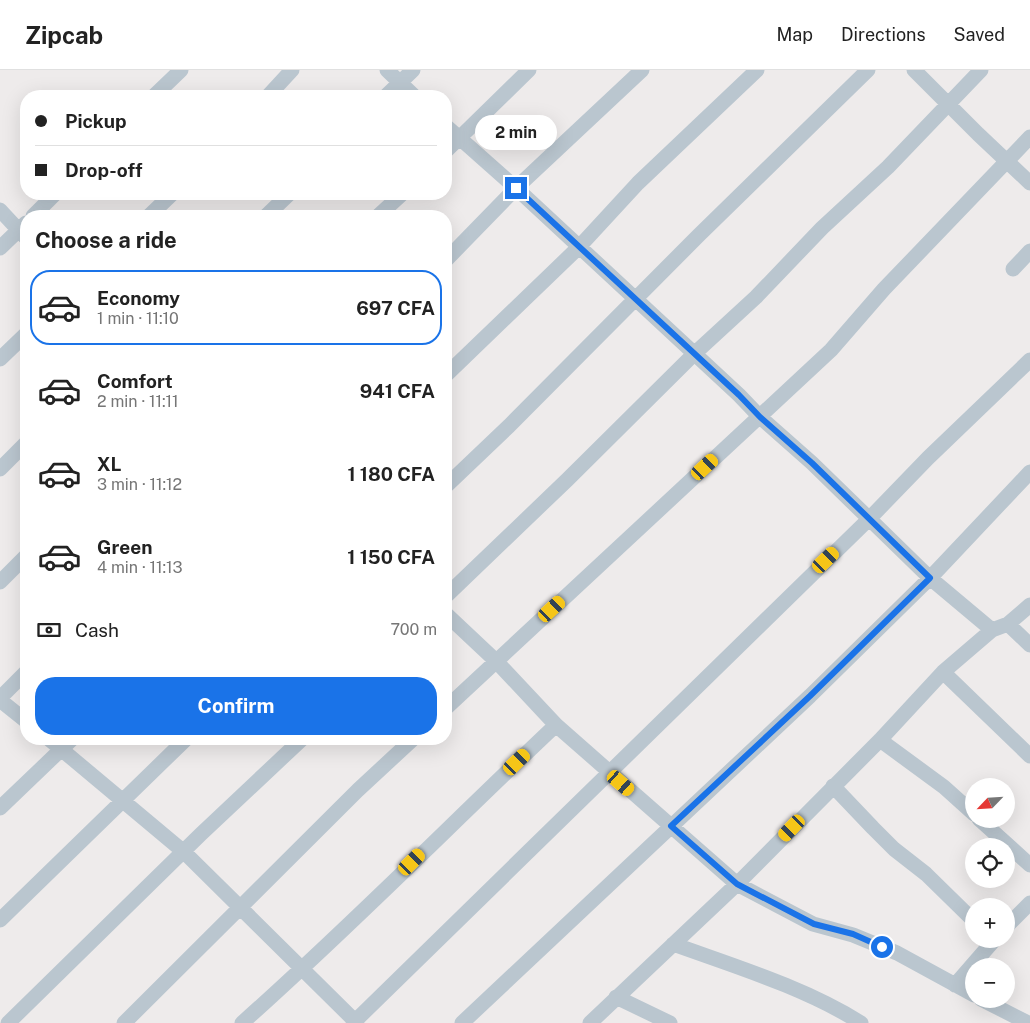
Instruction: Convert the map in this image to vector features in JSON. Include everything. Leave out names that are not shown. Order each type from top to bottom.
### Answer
[{"type":"street","points":[[160,90],[181,70]]},
{"type":"street","points":[[274,90],[292,70]]},
{"type":"street","points":[[386,70],[408,90]]},
{"type":"street","points":[[392,90],[413,70]]},
{"type":"street","points":[[452,146],[529,70]]},
{"type":"street","points":[[452,254],[516,188],[642,70]]},
{"type":"street","points":[[452,369],[579,247],[638,183],[757,70]]},
{"type":"street","points":[[452,480],[868,70]]},
{"type":"street","points":[[914,70],[978,134],[1030,182]]},
{"type":"street","points":[[452,590],[694,354],[756,297],[822,228],[888,167],[981,70]]},
{"type":"street","points":[[452,131],[516,188],[739,395],[760,417],[812,463],[930,578],[992,630]]},
{"type":"street","points":[[452,702],[831,350],[884,289],[1030,137]]},
{"type":"street","points":[[39,210],[49,200]]},
{"type":"street","points":[[155,210],[166,200]]},
{"type":"street","points":[[272,210],[283,200]]},
{"type":"street","points":[[385,210],[395,200]]},
{"type":"street","points":[[0,210],[20,227]]},
{"type":"street","points":[[0,248],[20,233]]},
{"type":"street","points":[[1012,269],[1030,251]]},
{"type":"street","points":[[0,359],[20,340]]},
{"type":"street","points":[[68,745],[123,800],[184,852],[303,968],[355,1022],[1030,360]]},
{"type":"street","points":[[0,469],[20,450]]},
{"type":"street","points":[[462,1023],[810,696],[930,578],[1030,472]]},
{"type":"street","points":[[0,582],[20,562]]},
{"type":"street","points":[[590,1023],[737,884],[880,740],[943,672],[992,630],[1008,624],[1030,605]]},
{"type":"street","points":[[452,620],[496,661],[556,725],[737,884],[814,924],[853,934],[897,953],[965,990]]},
{"type":"street","points":[[1008,624],[1030,645]]},
{"type":"street","points":[[943,672],[1030,756]]},
{"type":"street","points":[[20,678],[0,699],[20,716]]},
{"type":"street","points":[[242,1023],[303,968],[556,725]]},
{"type":"street","points":[[880,740],[944,787],[965,806]]},
{"type":"street","points":[[0,808],[66,745]]},
{"type":"street","points":[[0,920],[180,745]]},
{"type":"street","points":[[8,1023],[296,745]]},
{"type":"street","points":[[124,1023],[358,790],[407,745]]},
{"type":"street","points":[[833,786],[894,848],[926,874],[965,912]]},
{"type":"street","points":[[989,828],[1030,865]]},
{"type":"street","points":[[1015,918],[1030,903]]},
{"type":"street","points":[[673,944],[821,1001],[861,1023]]},
{"type":"street","points":[[955,985],[986,948]]},
{"type":"street","points":[[616,997],[670,1023]]},
{"type":"street","points":[[999,1008],[1028,1023]]},
{"type":"route","points":[[516,188],[739,395],[760,417],[812,463],[930,578],[810,696],[671,826],[737,884],[814,924],[853,934],[882,947]]}]
